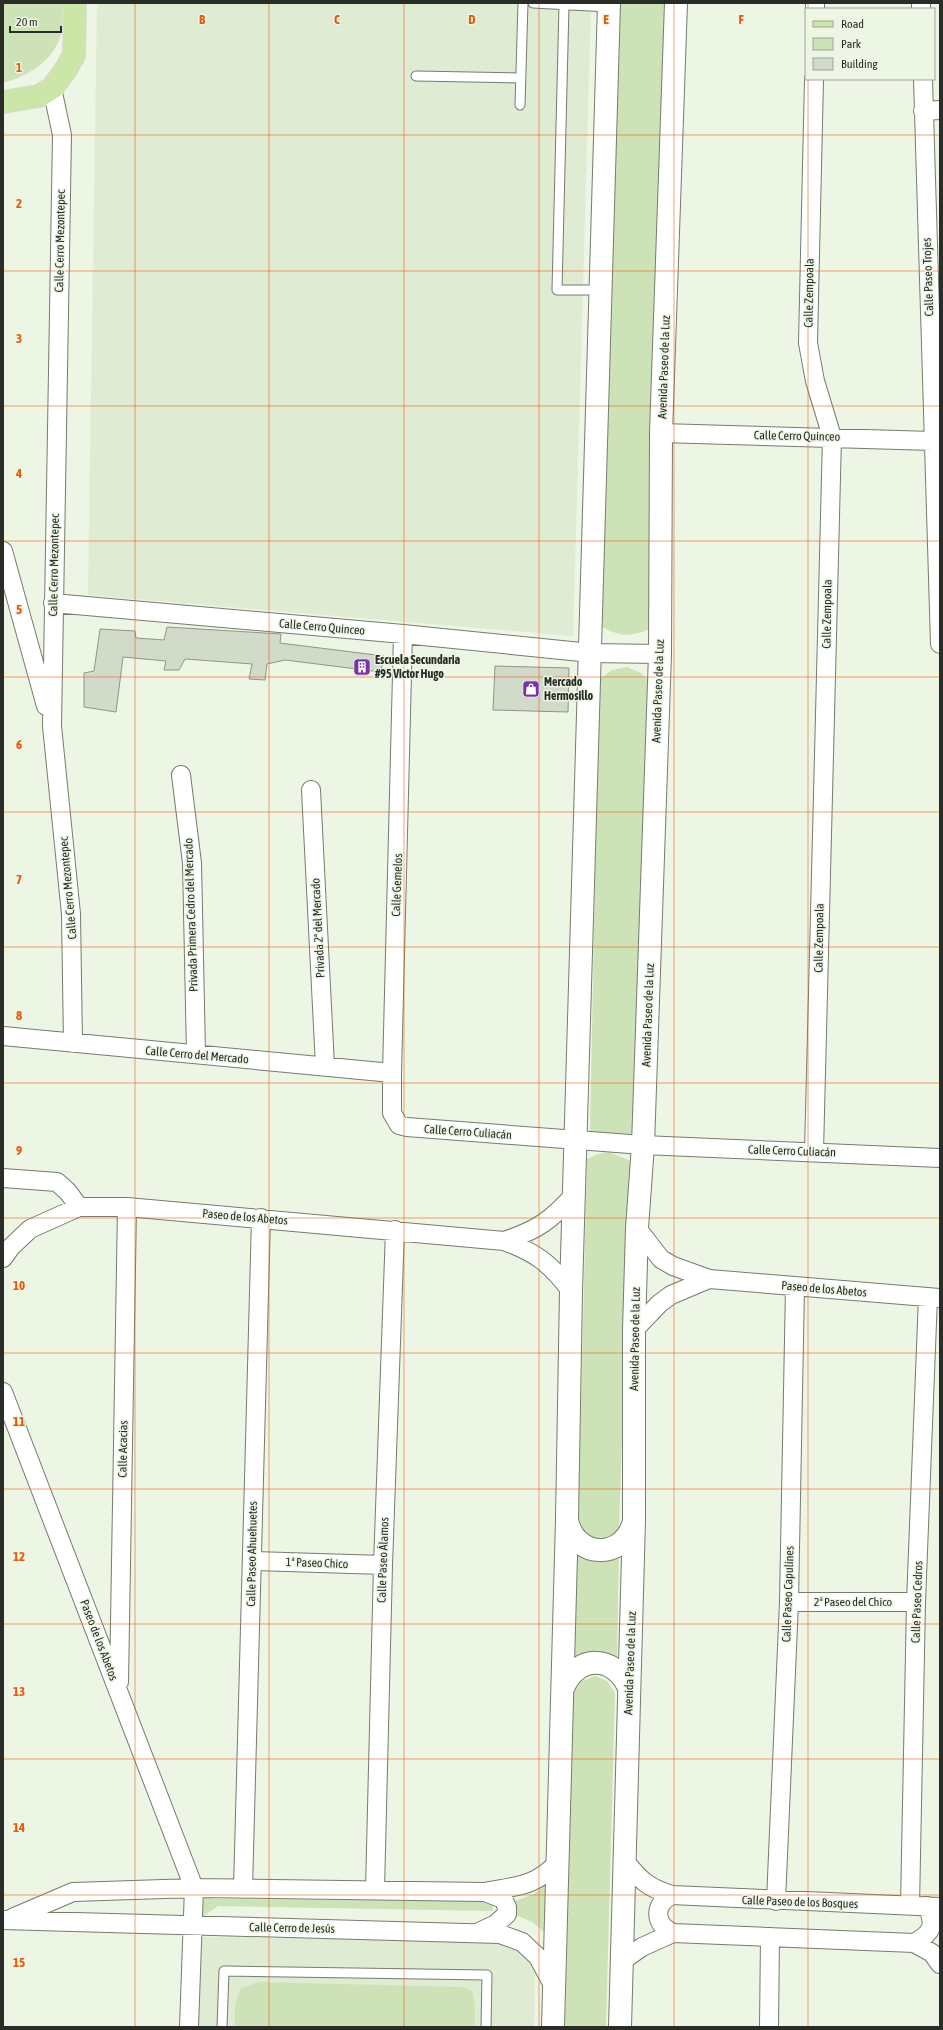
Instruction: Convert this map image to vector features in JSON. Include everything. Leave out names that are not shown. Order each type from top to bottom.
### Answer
[{"type":"main road","points":[[3,102],[39,96],[52,88],[65,71],[74,55],[75,3]]},
{"type":"street","name":"Avenida Paseo de la Luz","points":[[620,2027],[634,1520],[634,1330],[637,1228],[643,1145],[660,654],[661,433],[676,3]]},
{"type":"street","points":[[553,2027],[563,1688],[571,1291],[609,5]]},
{"type":"street","name":"Calle Zempoala","points":[[814,80],[808,344],[815,381],[832,437],[814,1152]]},
{"type":"street","name":"Calle Paseo Trojes","points":[[923,80],[932,110],[932,441],[940,644]]},
{"type":"street","name":"Calle Cerro Mezontepec","points":[[52,88],[62,135],[52,726],[71,914],[73,1043]]},
{"type":"street","name":"Calle Cerro Quinceo","points":[[661,433],[932,441]]},
{"type":"street","points":[[3,551],[52,726]]},
{"type":"street","name":"Calle Cerro Quinceo","points":[[53,603],[403,634],[591,653],[660,654]]},
{"type":"street","name":"Calle Gemelos","points":[[403,634],[392,1113],[399,1125],[406,1128]]},
{"type":"street","name":"Privada Primera Cedro del Mercado","points":[[181,775],[192,863],[196,1054]]},
{"type":"street","name":"Privada 2ª del Mercado","points":[[311,790],[325,1066]]},
{"type":"street","name":"Calle Cerro del Mercado","points":[[3,1036],[392,1073]]},
{"type":"street","name":"Calle Cerro Culiacán","points":[[406,1128],[643,1145],[940,1158]]},
{"type":"street","points":[[3,1178],[57,1182],[68,1192],[79,1207]]},
{"type":"street","name":"Paseo de los Abetos","points":[[504,1241],[524,1234],[542,1225],[575,1194]]},
{"type":"street","name":"Paseo de los Abetos","points":[[3,1258],[11,1246],[30,1229],[79,1207],[127,1207],[504,1241],[526,1249],[540,1257],[558,1273],[571,1291]]},
{"type":"street","name":"Calle Acacias","points":[[119,1691],[127,1207]]},
{"type":"street","name":"Calle Paseo Ahuehuetes","points":[[243,1889],[261,1218]]},
{"type":"street","name":"Paseo de los Abetos","points":[[637,1228],[661,1259],[673,1266],[709,1279],[934,1298]]},
{"type":"street","name":"Calle Paseo Álamos","points":[[375,1890],[383,1565],[394,1230]]},
{"type":"street","name":"Paseo de los Abetos","points":[[634,1330],[660,1303],[671,1295],[709,1279]]},
{"type":"street","name":"Calle Paseo Capulines","points":[[776,1901],[789,1602],[796,1286]]},
{"type":"street","name":"Calle Paseo Cedros","points":[[926,1906],[916,1602],[934,1298]]},
{"type":"street","name":"Paseo de los Abetos","points":[[3,1392],[194,1888]]},
{"type":"street","points":[[567,1519],[569,1527],[578,1542],[585,1546],[601,1550],[617,1546],[624,1542],[629,1535],[634,1520]]},
{"type":"street","name":"1ª Paseo Chico","points":[[252,1561],[383,1565]]},
{"type":"street","name":"2ª Paseo del Chico","points":[[789,1602],[916,1602]]},
{"type":"street","points":[[563,1688],[572,1673],[579,1667],[595,1662],[613,1667],[623,1676],[629,1688]]},
{"type":"street","name":"Calle Paseo de los Bosques","points":[[625,1861],[639,1879],[656,1890],[672,1896],[926,1906]]},
{"type":"street","name":"Calle Cerro de Jesús","points":[[5,1920],[73,1892],[194,1888],[485,1892],[529,1884],[546,1875],[558,1862]]},
{"type":"street","points":[[189,2027],[194,1888]]},
{"type":"street","points":[[478,1932],[496,1924],[507,1914],[507,1907],[503,1899],[485,1892]]},
{"type":"street","points":[[672,1896],[661,1903],[658,1916],[662,1927],[673,1934]]},
{"type":"street","points":[[914,1943],[924,1937],[931,1929],[932,1917],[926,1906]]},
{"type":"street","name":"Calle Cerro de Jesús","points":[[5,1920],[192,1927],[478,1932],[500,1934],[522,1942],[538,1957],[554,1985]]},
{"type":"street","points":[[622,1961],[642,1947],[673,1934],[914,1943],[932,1954],[940,1964]]},
{"type":"street","points":[[769,2027],[770,1937]]},
{"type":"lane","points":[[520,105],[523,3]]},
{"type":"lane","points":[[533,3],[609,5]]},
{"type":"lane","points":[[564,5],[557,290],[601,290]]},
{"type":"lane","points":[[416,76],[520,78]]},
{"type":"lane","points":[[222,2027],[224,1971],[488,1975],[486,2027]]},
{"type":"shaded area","points":[[97,3],[591,3],[573,636],[88,595]]},
{"type":"shaded area","points":[[196,1937],[498,1939],[535,1960],[534,2027],[194,2027]]},
{"type":"green space","points":[[3,3],[63,3],[63,23],[58,44],[46,60],[30,72],[3,83]]},
{"type":"green space","points":[[620,3],[672,3],[650,629],[631,635],[615,633],[602,627]]},
{"type":"green space","points":[[627,667],[641,673],[652,683],[632,1135],[590,1132],[599,679],[612,670]]},
{"type":"green space","points":[[609,1152],[631,1161],[619,1529],[608,1537],[598,1539],[589,1535],[578,1527],[587,1159],[598,1154]]},
{"type":"green space","points":[[576,1548],[619,1549],[617,1663],[574,1662]]},
{"type":"green space","points":[[595,1676],[607,1681],[615,1693],[606,2027],[565,2027],[573,1691],[582,1681]]},
{"type":"green space","points":[[549,1880],[548,1935],[532,1922],[516,1915],[515,1901],[534,1894]]},
{"type":"green space","points":[[196,1896],[216,1899],[493,1901],[493,1911],[218,1906],[198,1920]]},
{"type":"green space","points":[[259,1982],[463,1987],[472,1991],[475,2007],[475,2027],[235,2027],[235,2004],[241,1988]]},
{"type":"building","name":"Escuela Secundaria #95 Victor Hugo","points":[[167,627],[281,634],[280,643],[384,656],[381,672],[285,660],[267,664],[265,680],[249,679],[252,664],[185,659],[179,670],[164,670],[166,661],[123,657],[116,712],[84,707],[84,673],[94,671],[100,629],[135,631],[136,638],[164,640]]},
{"type":"building","name":"Mercado Hermosillo","points":[[495,666],[569,668],[568,712],[493,710]]},
{"type":"place","name":"Escuela Secundaria #95 Victor Hugo","points":[[362,667]]},
{"type":"place","name":"Mercado Hermosillo","points":[[531,689]]}]
